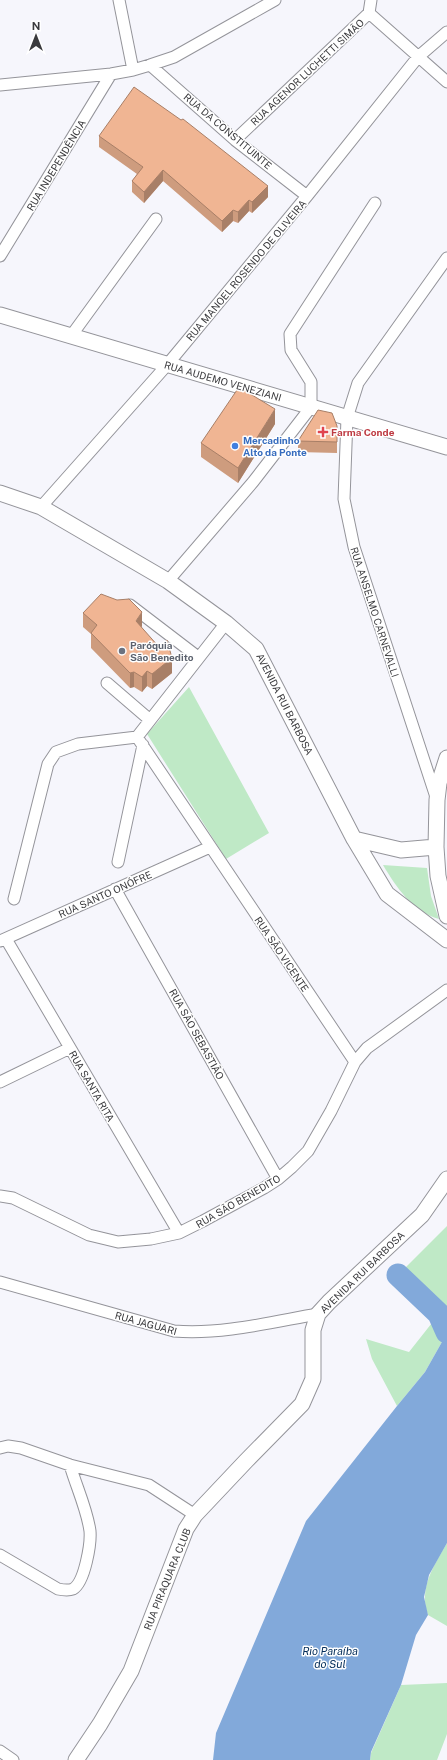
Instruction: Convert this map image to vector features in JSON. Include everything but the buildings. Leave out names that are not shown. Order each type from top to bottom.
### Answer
[{"type":"main road","name":"RUA AUDEMO VENEZIANI","points":[[0,315],[447,447]]},
{"type":"main road","name":"AVENIDA RUI BARBOSA","points":[[0,493],[41,506],[168,581],[226,623],[256,649],[354,839],[387,894],[447,940]]},
{"type":"main road","points":[[447,758],[443,783],[436,800],[436,847],[438,876],[444,894],[447,916]]},
{"type":"main road","points":[[354,839],[401,850],[436,847]]},
{"type":"main road","name":"AVENIDA RUI BARBOSA","points":[[313,1379],[313,1330],[318,1314],[422,1215],[447,1179]]},
{"type":"main road","name":"RUA PIRAQUARA CLUB","points":[[76,1760],[100,1724],[131,1670],[186,1529],[195,1515],[302,1404],[313,1379]]},
{"type":"street","points":[[119,0],[134,70]]},
{"type":"street","points":[[0,86],[111,74],[134,70],[150,65],[174,57],[275,0]]},
{"type":"street","name":"RUA AGENOR LUCHETTI SIMÃO","points":[[236,140],[370,13],[371,0]]},
{"type":"street","points":[[370,13],[447,82]]},
{"type":"street","name":"RUA MANOEL ROSENDO DE OLIVEIRA","points":[[41,506],[167,365],[307,196],[418,57],[447,32]]},
{"type":"street","name":"RUA DA CONSTITUINTE","points":[[150,65],[236,140],[307,196]]},
{"type":"street","name":"RUA INDEPENDÊNCIA","points":[[0,256],[111,74]]},
{"type":"street","points":[[168,581],[253,482],[311,407],[311,382],[292,350],[290,334],[375,204]]},
{"type":"street","points":[[71,336],[156,219]]},
{"type":"street","name":"RUA ANSELMO CARNEVALLI","points":[[436,800],[354,547],[344,499],[347,418],[358,383],[447,258]]},
{"type":"street","points":[[125,601],[198,657]]},
{"type":"street","points":[[118,862],[140,741],[150,720],[226,623]]},
{"type":"street","points":[[107,682],[150,720]]},
{"type":"street","points":[[14,899],[48,764],[56,752],[78,744],[140,741]]},
{"type":"street","name":"RUA SÃO VICENTE","points":[[140,741],[355,1062]]},
{"type":"street","name":"RUA SANTO ONÓFRE","points":[[3,940],[210,846]]},
{"type":"street","name":"RUA SÃO SEBASTIÃO","points":[[115,889],[278,1179]]},
{"type":"street","name":"RUA SANTA RITA","points":[[3,940],[70,1048],[178,1233]]},
{"type":"street","name":"RUA SÃO BENEDITO","points":[[0,1196],[13,1198],[89,1235],[118,1242],[150,1239],[178,1233],[203,1222],[278,1179],[308,1151],[331,1111],[355,1062],[367,1048],[447,990]]},
{"type":"street","points":[[0,1082],[70,1048]]},
{"type":"street","name":"RUA JAGUARI","points":[[0,1282],[174,1331],[193,1333],[318,1314]]},
{"type":"street","points":[[0,1448],[8,1446],[21,1448],[70,1465],[149,1485],[195,1515]]},
{"type":"street","points":[[0,1555],[58,1589],[66,1591],[74,1589],[78,1584],[88,1554],[90,1531],[70,1465]]},
{"type":"street","points":[[0,1751],[13,1760]]},
{"type":"green space","points":[[189,687],[269,833],[226,859],[147,734]]},
{"type":"green space","points":[[383,865],[427,868],[431,896],[439,919],[430,916],[413,905],[394,882]]},
{"type":"green space","points":[[447,1226],[447,1333],[425,1372],[397,1406],[372,1359],[366,1339],[409,1352],[439,1314],[398,1275]]},
{"type":"green space","points":[[447,1543],[447,1626],[428,1615],[425,1605],[425,1596],[429,1578]]},
{"type":"green space","points":[[447,1683],[447,1734],[437,1760],[370,1760],[371,1753],[401,1685]]},
{"type":"water","name":"Rio Paraíba do Sul","points":[[447,1333],[447,1543],[429,1575],[424,1597],[428,1615],[416,1635],[401,1685],[371,1752],[370,1760],[213,1760],[216,1733],[306,1521],[425,1372]]},
{"type":"waterway","points":[[398,1275],[439,1314],[447,1332]]},
{"type":"place","name":"Farma Conde","points":[[323,432]]},
{"type":"place","name":"Mercadinho Alto da Ponte","points":[[235,446]]},
{"type":"place","name":"Paróquia São Benedito","points":[[122,651]]}]
